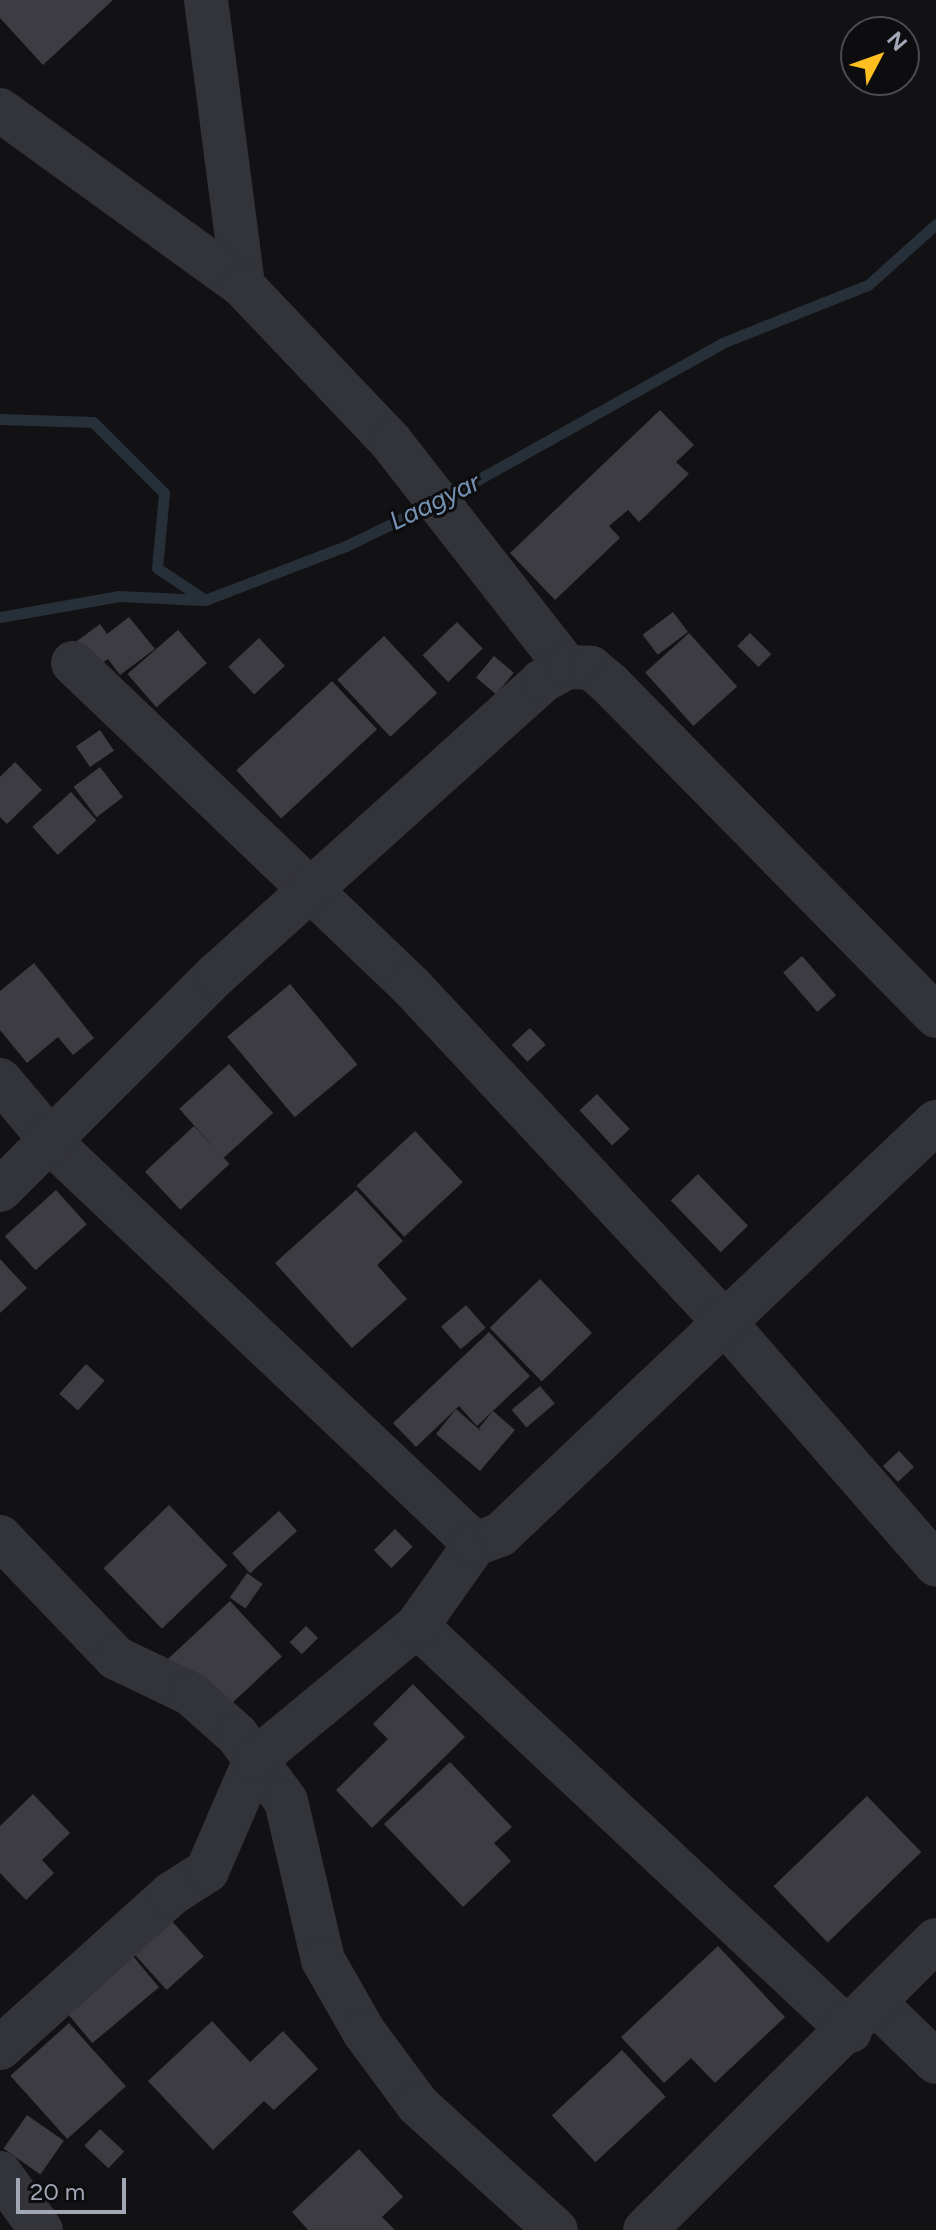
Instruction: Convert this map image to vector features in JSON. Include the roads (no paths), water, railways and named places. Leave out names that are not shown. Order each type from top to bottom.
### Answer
[{"type":"street","points":[[206,0],[243,286]]},
{"type":"street","points":[[0,110],[243,286],[391,442],[567,667]]},
{"type":"street","points":[[73,663],[411,986],[727,1325],[936,1565]]},
{"type":"street","points":[[0,1190],[217,974],[311,893],[542,681],[567,667],[591,668],[611,685],[936,1016]]},
{"type":"street","points":[[0,1080],[50,1140],[475,1544]]},
{"type":"street","points":[[0,2048],[171,1894],[207,1871],[255,1760],[417,1626],[475,1544],[500,1535],[727,1325],[936,1122]]},
{"type":"street","points":[[0,1537],[116,1658],[191,1694],[237,1735],[286,1801],[323,1960],[364,2032],[418,2105],[556,2230]]},
{"type":"street","points":[[417,1626],[863,2018],[936,2062]]},
{"type":"street","points":[[645,2230],[863,2018],[936,1940]]},
{"type":"street","points":[[0,2173],[41,2230]]},
{"type":"street","points":[[0,2229],[12,2230]]},
{"type":"waterway","name":"Laagyar","points":[[447,497],[722,343],[868,285],[936,224]]},
{"type":"waterway","name":"Laagyar","points":[[0,419],[93,422],[164,493],[157,568],[205,600],[346,546],[428,506]]},
{"type":"waterway","points":[[0,617],[119,596],[204,600]]}]
